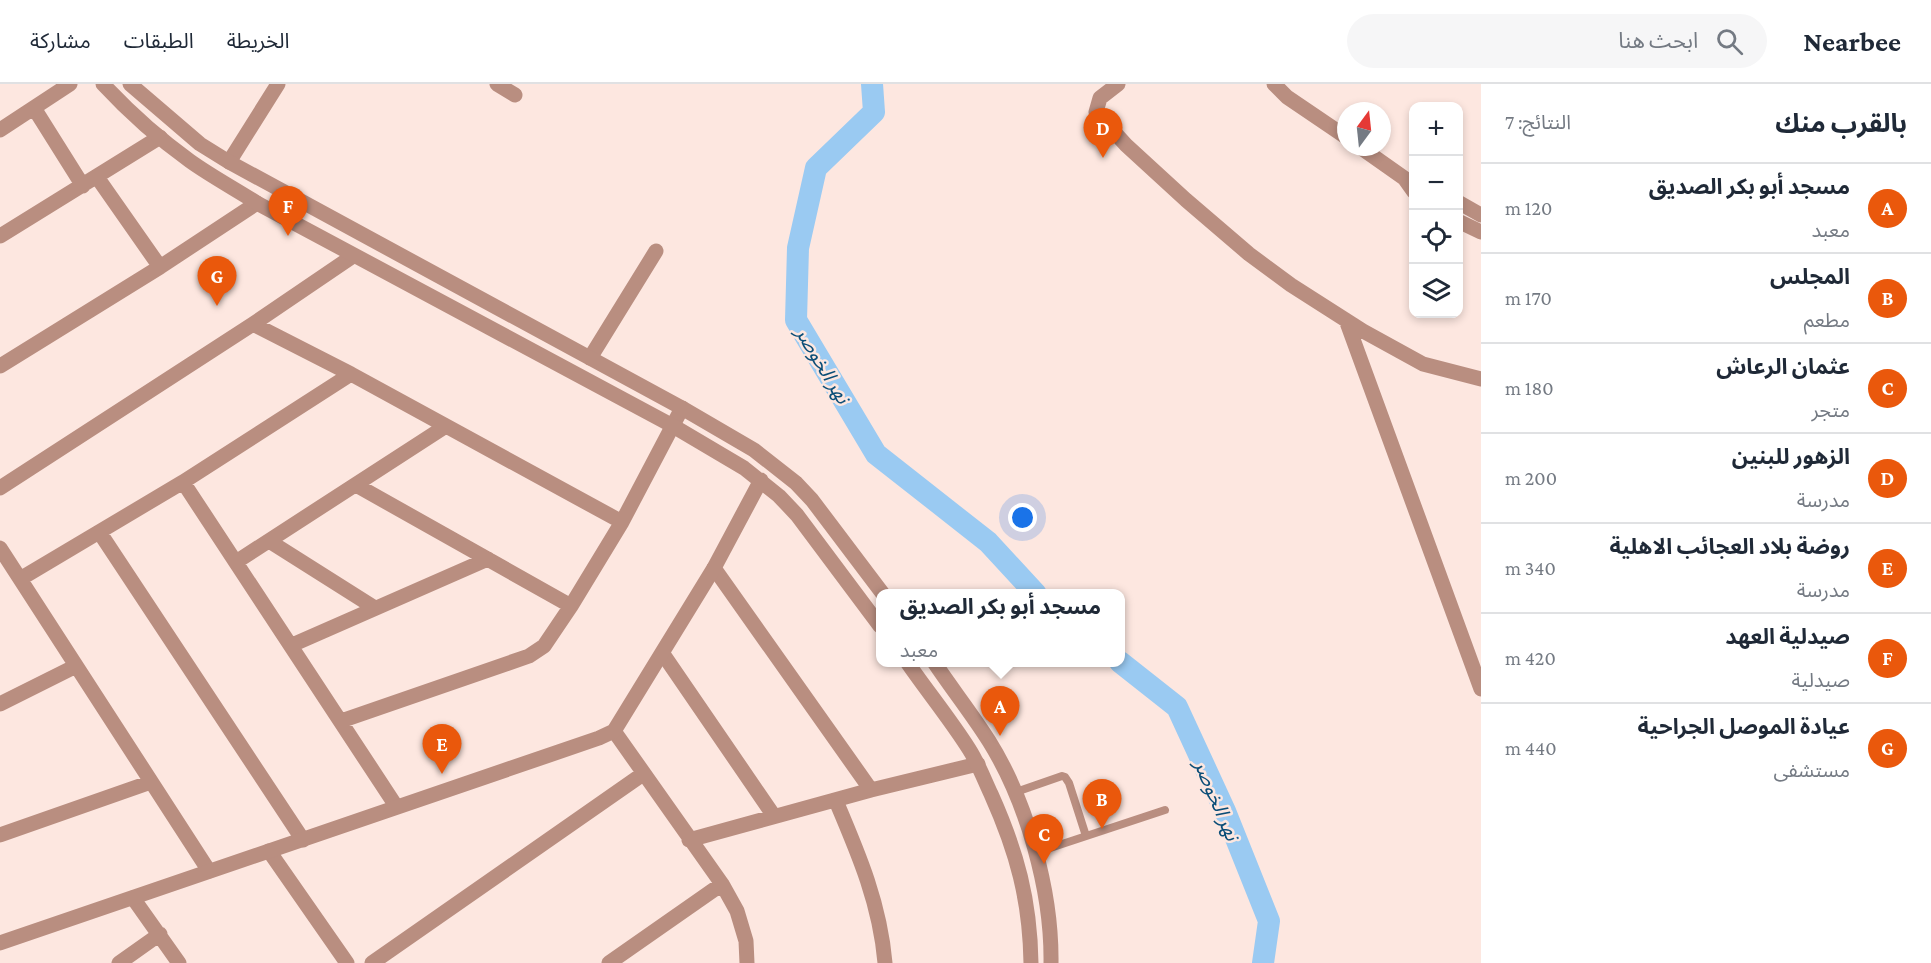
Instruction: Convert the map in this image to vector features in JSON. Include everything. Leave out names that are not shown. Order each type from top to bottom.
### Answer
[{"type":"street","points":[[0,130],[70,84]]},
{"type":"street","points":[[103,84],[126,108],[191,162],[257,203],[729,458],[760,480],[797,515],[876,621]]},
{"type":"street","points":[[130,84],[183,130],[229,162],[682,408],[754,450],[796,483],[812,500],[879,589]]},
{"type":"street","points":[[229,162],[278,84]]},
{"type":"street","points":[[497,84],[515,95]]},
{"type":"street","points":[[1118,84],[1100,98],[1096,112],[1126,145],[1249,254],[1346,320],[1423,364],[1481,380]]},
{"type":"street","points":[[1274,84],[1287,97],[1337,131]]},
{"type":"street","points":[[1287,97],[1297,84]]},
{"type":"street","points":[[34,108],[83,186]]},
{"type":"street","points":[[0,236],[160,137]]},
{"type":"street","points":[[1374,156],[1409,178]]},
{"type":"street","points":[[97,177],[160,267]]},
{"type":"street","points":[[0,366],[160,267],[257,203]]},
{"type":"street","points":[[1463,205],[1481,215]]},
{"type":"street","points":[[1463,223],[1481,232]]},
{"type":"street","points":[[590,358],[656,251]]},
{"type":"street","points":[[0,488],[253,324],[353,256]]},
{"type":"street","points":[[1346,320],[1481,689]]},
{"type":"street","points":[[253,324],[351,374],[622,522]]},
{"type":"street","points":[[20,579],[183,482],[351,374]]},
{"type":"street","points":[[341,721],[530,656],[544,646],[622,522],[682,408]]},
{"type":"street","points":[[236,562],[446,426]]},
{"type":"street","points":[[0,943],[614,731],[714,568],[760,480]]},
{"type":"street","points":[[183,482],[396,806]]},
{"type":"street","points":[[356,485],[571,606]]},
{"type":"street","points":[[100,533],[303,840]]},
{"type":"street","points":[[269,541],[375,608]]},
{"type":"street","points":[[0,548],[209,871]]},
{"type":"street","points":[[292,645],[488,559]]},
{"type":"street","points":[[714,568],[871,790]]},
{"type":"street","points":[[663,654],[774,816]]},
{"type":"street","points":[[0,704],[76,666]]},
{"type":"street","points":[[910,667],[978,764],[1014,850],[1025,893],[1031,963]]},
{"type":"street","points":[[937,667],[989,741],[1016,792],[1045,890],[1051,963]]},
{"type":"street","points":[[614,731],[722,884],[737,911],[746,941],[747,963]]},
{"type":"street","points":[[689,840],[871,790],[978,764]]},
{"type":"street","points":[[372,963],[643,774]]},
{"type":"street","points":[[0,835],[151,782]]},
{"type":"street","points":[[836,801],[868,878],[881,925],[885,963]]},
{"type":"street","points":[[269,851],[347,963]]},
{"type":"street","points":[[609,963],[722,884]]},
{"type":"street","points":[[133,898],[179,963]]},
{"type":"street","points":[[119,963],[160,934]]},
{"type":"lane","points":[[1016,792],[1062,776],[1065,777],[1068,779],[1086,837]]},
{"type":"lane","points":[[1035,853],[1165,810]]},
{"type":"waterway","name":"نهر الخوصر","points":[[872,84],[874,112],[816,168],[798,248],[796,320],[876,454],[988,542],[1031,589]]},
{"type":"waterway","name":"نهر الخوصر","points":[[1125,666],[1177,707],[1225,811],[1269,921],[1263,963]]},
{"type":"place","name":"الزهور للبنين","points":[[1103,158]]},
{"type":"place","name":"صيدلية العهد","points":[[288,236]]},
{"type":"place","name":"عيادة الموصل الجراحية","points":[[217,306]]},
{"type":"place","name":"مسجد أبو بكر الصديق","points":[[1000,736]]},
{"type":"place","name":"روضة بلاد العجائب الاهلية","points":[[442,774]]},
{"type":"place","name":"المجلس","points":[[1102,829]]},
{"type":"place","name":"عثمان الرعاش","points":[[1044,864]]}]
